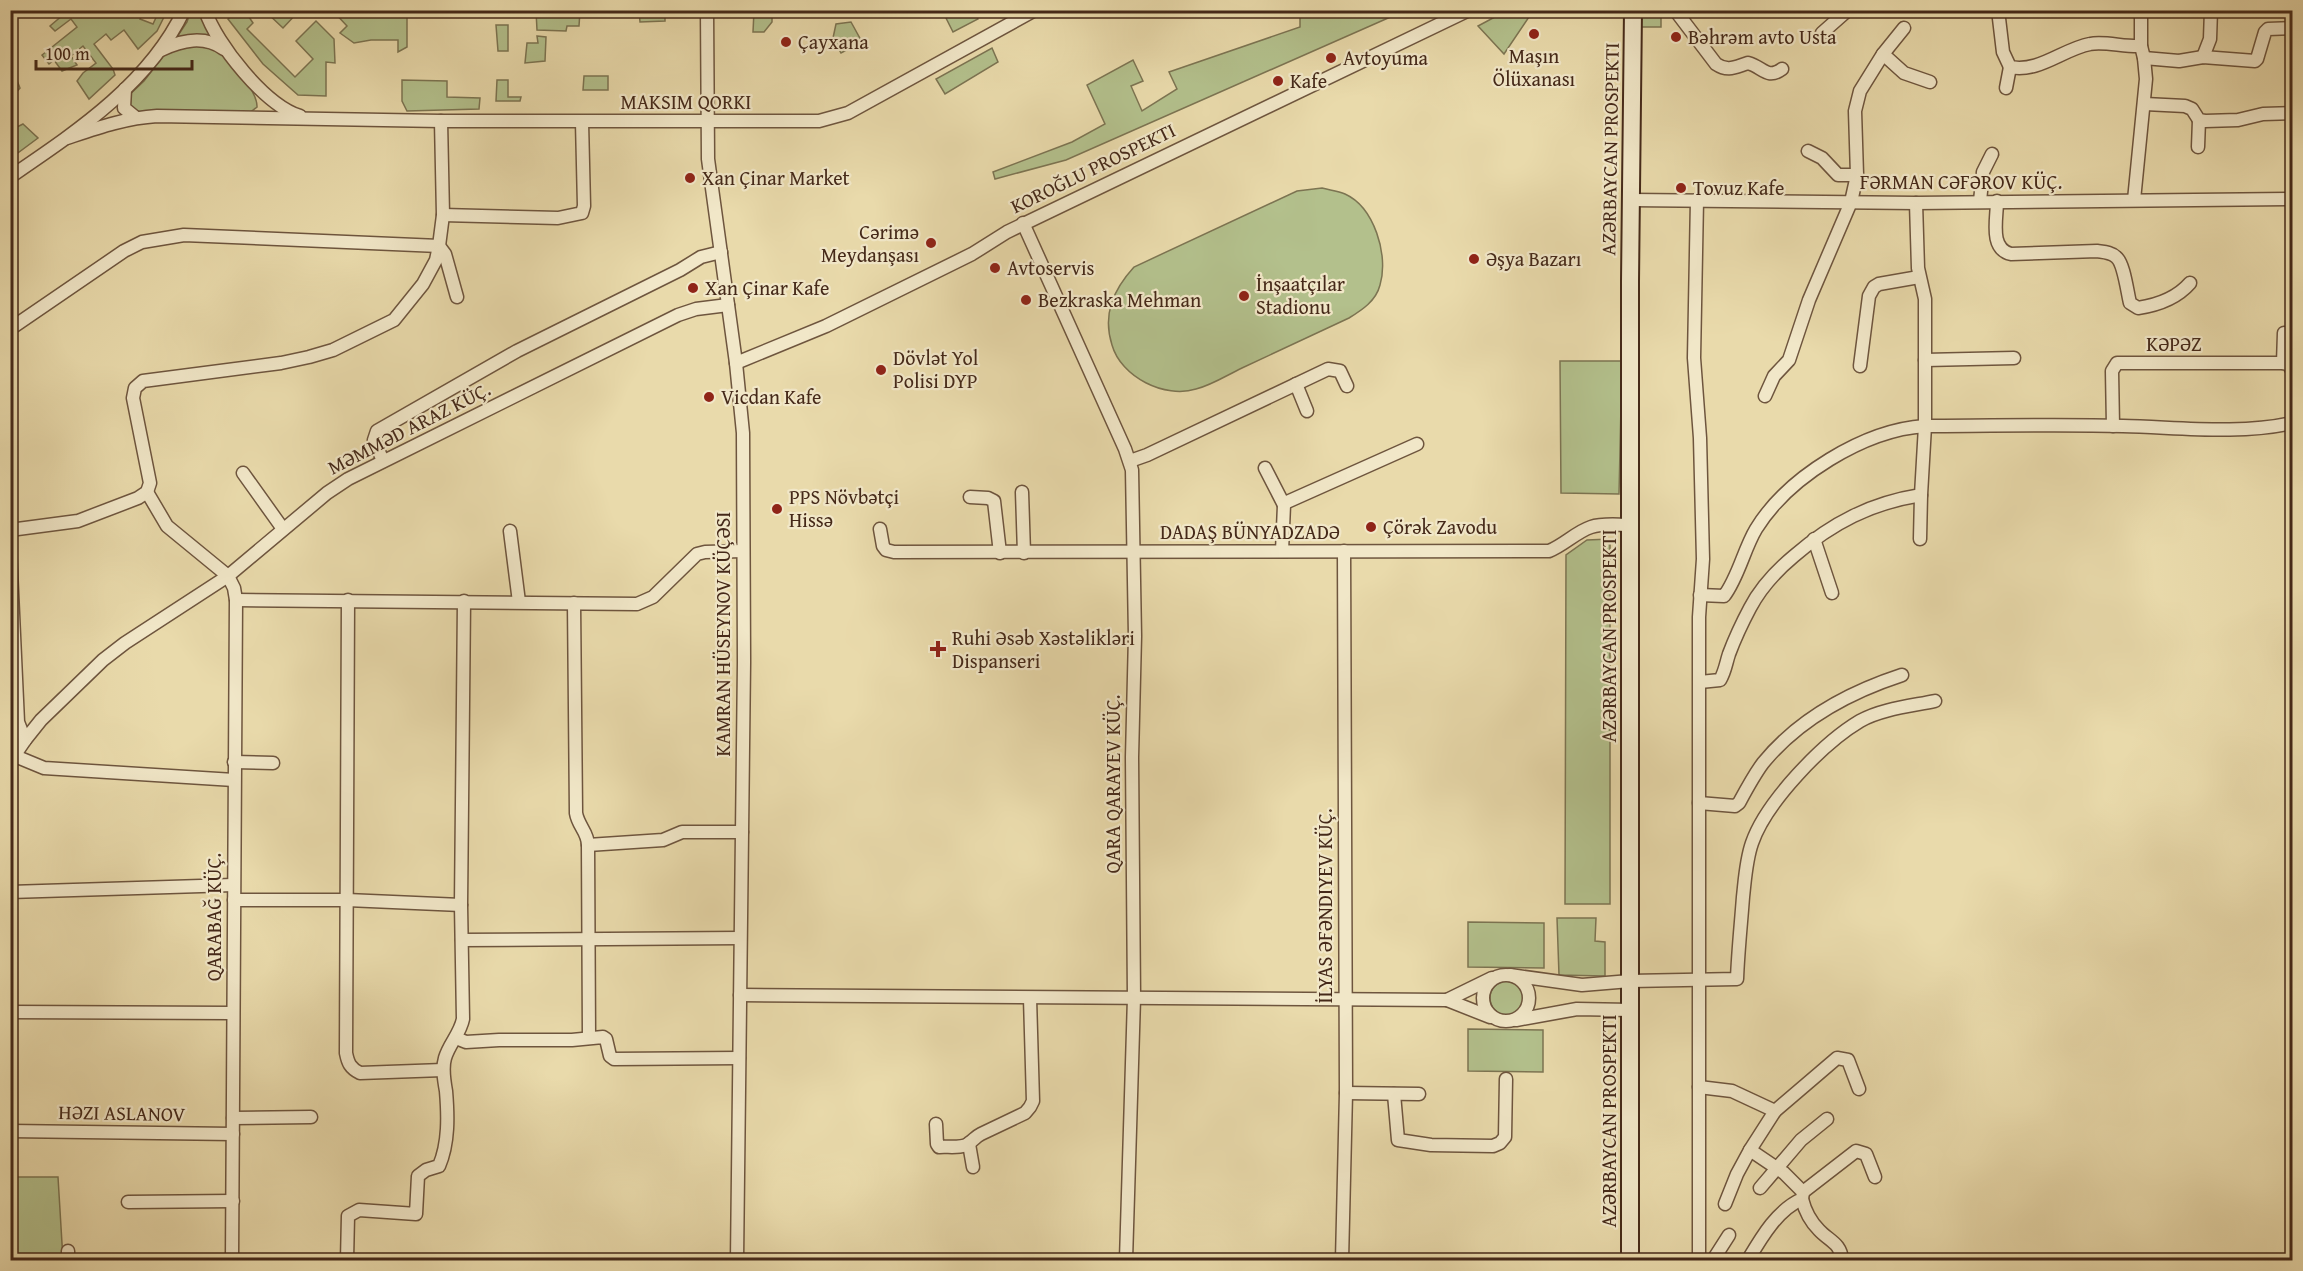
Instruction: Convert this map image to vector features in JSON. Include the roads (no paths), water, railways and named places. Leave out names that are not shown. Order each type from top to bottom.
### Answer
[{"type":"street","points":[[10,177],[67,138],[125,89],[161,50],[184,10]]},
{"type":"street","points":[[205,10],[215,33],[235,61]]},
{"type":"street","name":"KAMRAN HÜSEYNOV KÜÇƏSI","points":[[708,10],[706,120],[708,159],[736,363],[742,433],[742,832],[736,1260]]},
{"type":"street","name":"MAKSIM QORKI","points":[[67,138],[135,117],[582,122],[706,120],[801,122],[834,118],[894,89],[1035,10]]},
{"type":"street","name":"KOROĞLU PROSPEKTI","points":[[736,363],[826,326],[972,254],[1023,224],[1469,10]]},
{"type":"street","name":"AZƏRBAYCAN PROSPEKTI","points":[[1630,1260],[1633,10]]},
{"type":"street","points":[[1675,10],[1716,64],[1722,68],[1728,70],[1748,63],[1770,74],[1775,74],[1782,69]]},
{"type":"street","points":[[1822,33],[1848,10]]},
{"type":"street","points":[[1998,10],[2002,52],[2010,67],[2006,88]]},
{"type":"street","points":[[2134,200],[2145,104],[2141,10]]},
{"type":"street","points":[[2203,57],[2210,39],[2211,10]]},
{"type":"street","points":[[1765,396],[1774,376],[1789,360],[1809,300],[1851,202],[1857,175],[1856,102],[1882,54],[1904,28]]},
{"type":"street","points":[[2010,67],[2018,69],[2036,65],[2092,43],[2180,61],[2203,57],[2255,61],[2268,29],[2292,28]]},
{"type":"street","points":[[161,50],[184,41],[212,42],[224,50],[266,100],[266,110],[257,116],[245,118]]},
{"type":"street","points":[[1882,54],[1904,73],[1930,82]]},
{"type":"street","points":[[258,88],[278,106],[310,120]]},
{"type":"street","points":[[125,89],[124,108],[135,117]]},
{"type":"street","points":[[2145,104],[2185,106],[2192,109],[2199,120],[2198,147]]},
{"type":"street","points":[[2199,120],[2238,120],[2263,114],[2292,113]]},
{"type":"street","points":[[10,530],[78,521],[147,492],[150,483],[133,398],[135,388],[143,381],[280,363],[325,352],[394,320],[423,284],[436,260],[443,215],[441,121]]},
{"type":"street","points":[[443,215],[558,218],[582,213],[584,206],[582,122]]},
{"type":"street","points":[[1808,151],[1822,158],[1838,175],[1857,175]]},
{"type":"street","points":[[1980,201],[1983,172],[1992,154]]},
{"type":"street","name":"FƏRMAN CƏFƏROV KÜÇ.","points":[[1631,200],[1916,203],[2292,199]]},
{"type":"street","points":[[1697,201],[1694,358],[1700,438],[1703,559],[1700,595],[1699,1260]]},
{"type":"street","points":[[1998,201],[1997,240],[2003,252],[2011,254],[2097,251],[2111,253],[2118,258],[2121,265],[2130,303],[2138,308],[2174,297],[2190,283]]},
{"type":"street","points":[[1916,203],[1919,277],[1925,299],[1925,426],[1920,539]]},
{"type":"street","name":"QARA QARAYEV KÜÇ.","points":[[1023,224],[1130,461],[1135,636],[1132,757],[1134,998],[1126,1260]]},
{"type":"street","points":[[10,329],[124,251],[142,242],[162,237],[184,235],[439,246]]},
{"type":"street","points":[[439,246],[445,254],[457,297]]},
{"type":"street","points":[[383,461],[374,440],[377,431],[517,351],[680,270],[701,256],[721,252]]},
{"type":"street","points":[[1860,366],[1869,296],[1874,287],[1879,284],[1919,277]]},
{"type":"street","name":"MƏMMƏD ARAZ KÜÇ.","points":[[13,759],[41,720],[103,660],[125,643],[228,576],[327,493],[348,479],[678,315],[696,309],[728,305]]},
{"type":"street","points":[[2284,333],[2288,366]]},
{"type":"street","points":[[1925,360],[2014,358]]},
{"type":"street","name":"KƏPƏZ","points":[[2114,426],[2112,371],[2117,363],[2288,366]]},
{"type":"street","points":[[1130,461],[1328,369],[1340,371],[1347,386]]},
{"type":"street","points":[[1296,384],[1307,411]]},
{"type":"street","points":[[1700,595],[1724,596],[1756,529],[1768,512],[1799,480],[1881,435],[1909,427],[1925,426],[2114,426],[2222,429],[2268,427],[2292,423]]},
{"type":"street","points":[[1284,505],[1291,498],[1417,444]]},
{"type":"street","points":[[1265,468],[1284,505],[1282,551]]},
{"type":"street","points":[[243,473],[283,529]]},
{"type":"street","points":[[147,492],[167,526],[228,576]]},
{"type":"street","points":[[1022,492],[1024,553]]},
{"type":"street","points":[[1700,682],[1720,680],[1724,675],[1739,629],[1764,584],[1814,539],[1850,516],[1879,504],[1921,495]]},
{"type":"street","points":[[970,496],[994,501],[1000,553]]},
{"type":"street","name":"DADAŞ BÜNYADZADƏ","points":[[880,529],[883,546],[886,550],[894,552],[1549,551],[1562,546],[1589,528],[1600,525],[1630,525]]},
{"type":"street","points":[[510,531],[519,602]]},
{"type":"street","points":[[1814,539],[1833,593]]},
{"type":"street","points":[[10,548],[18,722],[25,740]]},
{"type":"street","points":[[236,600],[637,604],[646,602],[697,554],[743,551]]},
{"type":"street","name":"İLYAS ƏFƏNDIYEV KÜÇ.","points":[[1342,1260],[1346,1093],[1344,551]]},
{"type":"street","name":"QARABAĞ KÜÇ.","points":[[228,576],[234,588],[236,600],[232,1260]]},
{"type":"street","points":[[348,600],[346,1053],[348,1063],[352,1070],[360,1073],[443,1070]]},
{"type":"street","points":[[347,1260],[347,1221],[351,1213],[359,1210],[416,1214],[418,1176],[426,1170],[439,1166],[444,1150],[448,1124],[443,1070],[445,1058],[463,1019],[461,904],[464,601]]},
{"type":"street","points":[[574,603],[576,813],[580,825],[586,832],[588,845],[589,1037]]},
{"type":"street","points":[[1699,803],[1735,806],[1778,746],[1809,721],[1833,705],[1902,675]]},
{"type":"street","points":[[1447,1000],[1504,976],[1569,984],[1737,979],[1745,876],[1751,845],[1758,828],[1791,783],[1838,738],[1860,721],[1875,714],[1935,701]]},
{"type":"street","points":[[13,759],[44,768],[234,780]]},
{"type":"street","points":[[234,762],[273,763]]},
{"type":"street","points":[[588,845],[663,840],[682,832],[742,832]]},
{"type":"street","points":[[10,892],[233,885]]},
{"type":"street","points":[[234,900],[347,900],[461,904]]},
{"type":"street","points":[[462,940],[740,938]]},
{"type":"street","points":[[1496,1019],[1485,1007],[1483,997],[1486,986],[1504,976],[1524,982],[1530,997],[1525,1013],[1511,1021]]},
{"type":"street","points":[[740,994],[1447,1000],[1496,1019],[1511,1021],[1577,1009],[1630,1010]]},
{"type":"street","points":[[936,1124],[939,1147],[969,1144],[974,1138],[1025,1113],[1030,1107],[1033,1101],[1030,998]]},
{"type":"street","points":[[10,1012],[232,1013]]},
{"type":"street","points":[[456,1038],[466,1042],[572,1040],[603,1037],[606,1039],[610,1056],[614,1059],[739,1058]]},
{"type":"street","points":[[1725,1204],[1737,1174],[1775,1111],[1838,1058],[1848,1060],[1859,1089]]},
{"type":"street","points":[[1394,1094],[1398,1140],[1431,1145],[1493,1146],[1505,1137],[1506,1079]]},
{"type":"street","points":[[1699,1087],[1732,1091],[1775,1111]]},
{"type":"street","points":[[1346,1093],[1419,1094]]},
{"type":"street","points":[[233,1118],[311,1118]]},
{"type":"street","points":[[1760,1188],[1801,1140],[1827,1119]]},
{"type":"street","name":"HƏZI ASLANOV","points":[[10,1131],[233,1134]]},
{"type":"street","points":[[969,1144],[973,1167]]},
{"type":"street","points":[[1750,1150],[1777,1168],[1803,1196],[1808,1216],[1820,1232],[1836,1244],[1841,1251],[1842,1260]]},
{"type":"street","points":[[1748,1260],[1766,1232],[1786,1208],[1856,1151],[1866,1154],[1875,1177]]},
{"type":"street","points":[[128,1202],[232,1201]]},
{"type":"street","points":[[1713,1260],[1729,1235]]},
{"type":"place","name":"Maşın Ölüxanası","points":[[1534,34]]},
{"type":"place","name":"Bəhrəm avto Usta","points":[[1676,37]]},
{"type":"place","name":"Çayxana","points":[[786,42]]},
{"type":"place","name":"Avtoyuma","points":[[1331,58]]},
{"type":"place","name":"Kafe","points":[[1278,81]]},
{"type":"place","name":"Xan Çinar Market","points":[[690,178]]},
{"type":"place","name":"Tovuz Kafe","points":[[1681,188]]},
{"type":"place","name":"Cərimə Meydanşası","points":[[931,243]]},
{"type":"place","name":"Əşya Bazarı","points":[[1474,259]]},
{"type":"place","name":"Avtoservis","points":[[995,268]]},
{"type":"place","name":"Xan Çinar Kafe","points":[[693,288]]},
{"type":"place","name":"İnşaatçılar Stadionu","points":[[1244,296]]},
{"type":"place","name":"Bezkraska Mehman","points":[[1026,300]]},
{"type":"place","name":"Dövlət Yol Polisi DYP","points":[[881,370]]},
{"type":"place","name":"Vicdan Kafe","points":[[709,397]]},
{"type":"place","name":"PPS Növbətçi Hissə","points":[[777,509]]},
{"type":"place","name":"Çörək Zavodu","points":[[1371,527]]},
{"type":"place","name":"Ruhi Əsəb Xəstəlikləri Dispanseri","points":[[938,649]]}]
